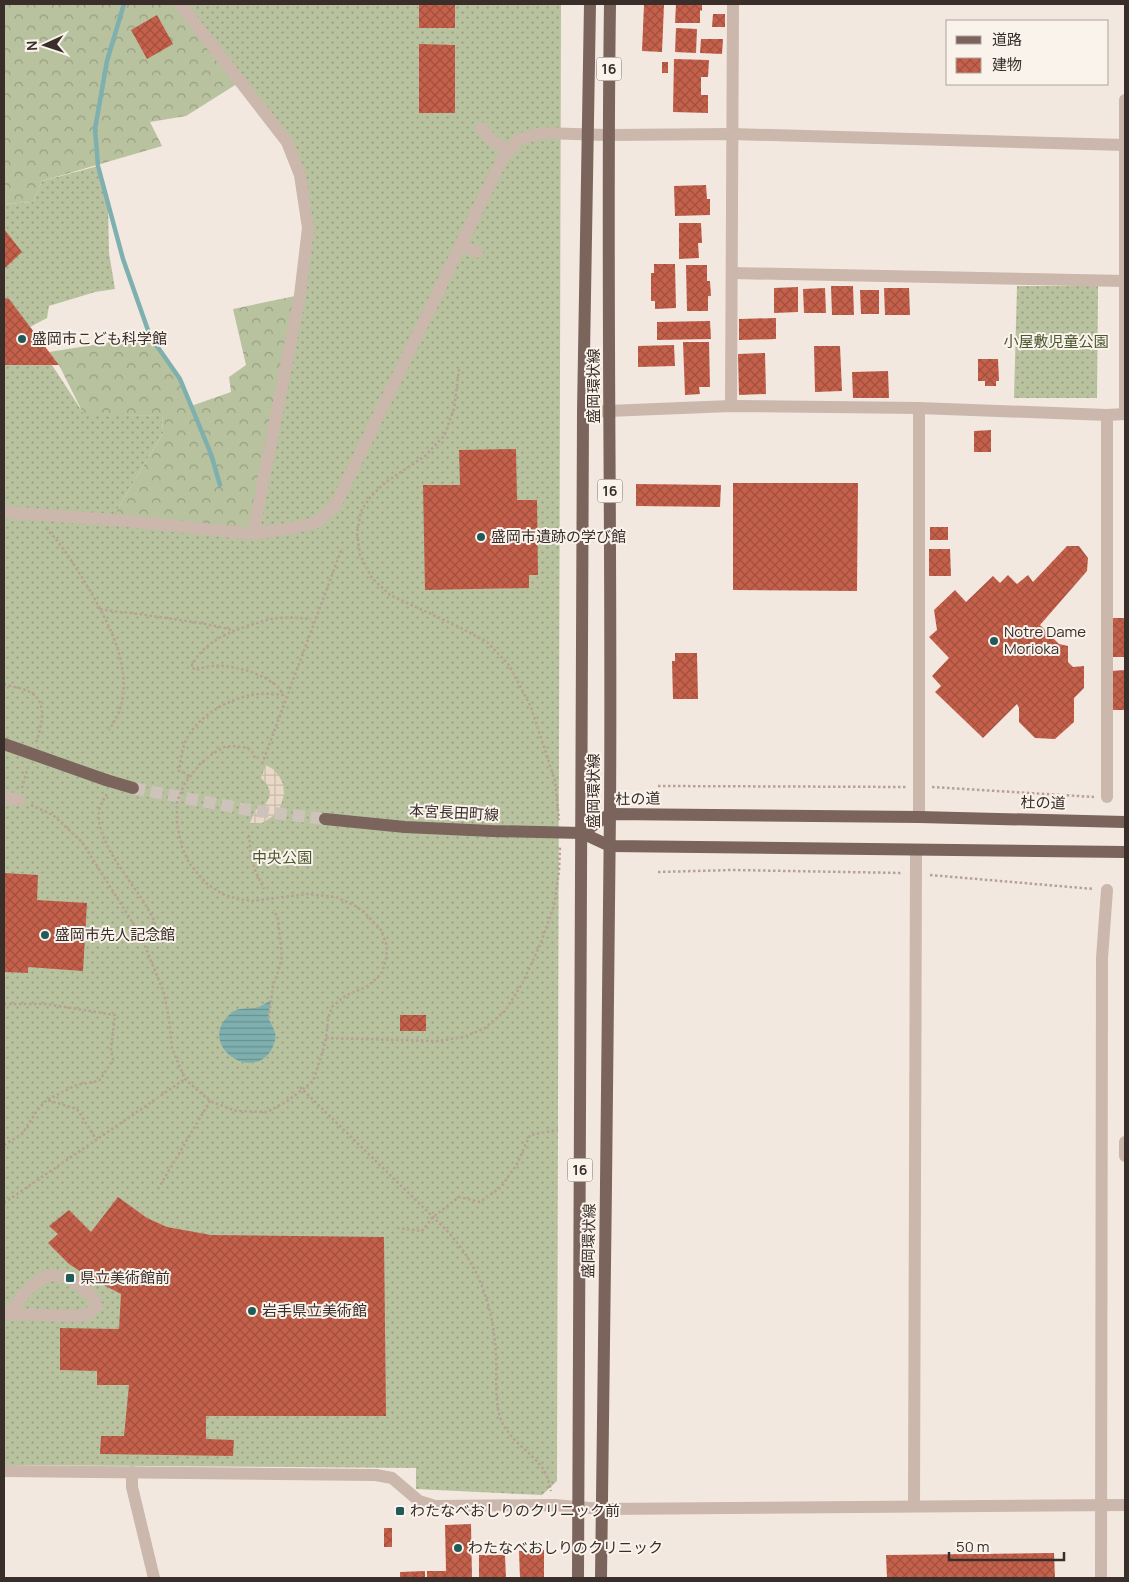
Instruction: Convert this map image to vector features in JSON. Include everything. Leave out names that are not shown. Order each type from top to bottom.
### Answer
[{"type":"main road","name":"盛岡環状線","points":[[578,1578],[583,412],[590,4]]},
{"type":"main road","name":"盛岡環状線","points":[[601,1578],[610,846],[608,135],[610,4]]},
{"type":"main road","points":[[4,744],[133,788]]},
{"type":"main road","name":"杜の道","points":[[582,833],[610,814],[919,817],[1125,822]]},
{"type":"main road","name":"本宮長田町線","points":[[324,819],[405,827],[582,833]]},
{"type":"main road","points":[[582,833],[610,846],[1125,852]]},
{"type":"street","points":[[180,4],[286,142],[300,174],[308,228],[300,295],[252,534]]},
{"type":"street","points":[[732,406],[733,4]]},
{"type":"street","points":[[583,412],[732,406],[919,408],[1107,415],[1125,414],[1125,100]]},
{"type":"street","points":[[481,128],[493,141],[509,151]]},
{"type":"street","points":[[4,512],[126,521],[252,534],[293,528],[317,522],[335,506],[502,159],[518,140],[541,133],[588,135],[732,134],[1125,145]]},
{"type":"street","points":[[460,245],[477,252]]},
{"type":"street","points":[[732,273],[1125,281]]},
{"type":"street","points":[[919,408],[919,817]]},
{"type":"street","points":[[1107,415],[1107,797]]},
{"type":"street","points":[[4,797],[18,800]]},
{"type":"street","points":[[914,1506],[916,850]]},
{"type":"street","points":[[1100,1578],[1102,1505],[1102,958],[1108,890]]},
{"type":"street","points":[[1125,1142],[1125,1156]]},
{"type":"street","points":[[49,1275],[70,1278],[91,1295],[97,1306],[88,1314],[79,1316],[6,1318],[26,1291],[37,1281],[49,1275]]},
{"type":"street","points":[[4,1470],[376,1475],[392,1478],[419,1501],[435,1506],[554,1505],[602,1509],[1125,1505]]},
{"type":"street","points":[[132,1472],[132,1487],[154,1578]]},
{"type":"path","points":[[326,1038],[438,1040],[464,1037],[485,1028],[505,1011],[522,984],[540,945],[554,906],[559,871],[560,832],[555,781],[531,707],[509,665],[487,642],[390,595],[372,578],[360,555],[357,532],[361,511],[371,496],[386,482],[425,456],[444,436],[454,409],[459,369]]},
{"type":"path","points":[[33,514],[55,538],[74,564],[114,637],[122,666],[123,693],[121,708],[109,730]]},
{"type":"path","points":[[262,764],[342,548]]},
{"type":"path","points":[[100,609],[117,613],[209,624],[234,630]]},
{"type":"path","points":[[189,776],[179,771],[181,750],[185,746],[188,736],[204,716],[216,708],[239,698],[262,693],[283,695],[280,688],[261,676],[241,669],[218,666],[196,670],[192,667],[194,661],[209,645],[234,630],[253,623],[281,617],[311,619]]},
{"type":"path","points":[[4,684],[31,692],[40,700],[43,715],[36,743]]},
{"type":"path","points":[[30,762],[18,800],[53,815],[82,842],[141,936],[164,993],[172,1048],[185,1079],[210,1101],[236,1110],[267,1112],[289,1100],[312,1081],[326,1038],[328,1019],[332,1008],[344,996],[368,986],[382,972],[386,960],[386,946],[381,930],[364,912],[336,897],[307,894],[252,901],[243,900],[222,894],[206,883],[189,863],[182,847],[177,824],[177,801],[189,776],[212,754],[224,747],[248,748],[253,753],[255,759]]},
{"type":"path","points":[[110,781],[99,809],[99,826],[115,858],[150,910],[156,923],[152,932],[141,936]]},
{"type":"path","points":[[658,786],[919,787],[1107,797]]},
{"type":"path","points":[[249,835],[255,870],[264,889]]},
{"type":"path","points":[[658,872],[732,870],[916,874],[1108,890]]},
{"type":"path","points":[[269,1018],[273,986],[282,956],[278,919],[274,910]]},
{"type":"path","points":[[4,1004],[55,1005],[115,1015],[111,1049],[113,1060],[99,1081],[76,1085],[47,1100],[38,1109],[22,1134],[4,1145]]},
{"type":"path","points":[[4,1203],[96,1138],[185,1079]]},
{"type":"path","points":[[302,1088],[433,1217],[468,1257],[486,1294],[492,1312],[496,1345],[498,1411],[508,1432],[542,1468],[548,1479],[554,1505]]},
{"type":"path","points":[[47,1100],[76,1109],[96,1138]]},
{"type":"path","points":[[158,1189],[210,1101]]},
{"type":"path","points":[[397,1228],[422,1231],[433,1217],[459,1197],[480,1202],[501,1187],[517,1164],[530,1135],[558,1130]]},
{"type":"green space","points":[[4,4],[180,4],[240,82],[186,116],[150,122],[162,146],[42,181],[33,202],[4,204]]},
{"type":"green space","name":"中央公園","points":[[180,4],[561,4],[557,1481],[542,1495],[416,1489],[416,1468],[4,1465],[4,204],[33,202],[42,181],[98,166],[108,204],[109,253],[115,289],[95,292],[49,306],[47,318],[30,327],[14,307],[84,414],[162,416],[163,433],[111,520],[256,530],[308,228],[287,142]]},
{"type":"green space","name":"小屋敷児童公園","points":[[1017,286],[1098,286],[1097,398],[1014,398]]},
{"type":"green space","points":[[300,295],[257,530],[111,520],[163,433],[162,416],[84,415],[59,365],[49,352],[150,336],[180,379],[191,406],[231,392],[229,377],[246,365],[233,309]]},
{"type":"shaded area","points":[[266,765],[273,769],[283,784],[284,794],[281,805],[276,814],[262,823],[250,823],[255,810],[266,803],[269,798],[270,792],[267,784],[261,778]]},
{"type":"water","points":[[271,1000],[269,1019],[274,1031],[274,1044],[266,1056],[256,1062],[244,1062],[233,1058],[224,1050],[220,1039],[221,1027],[229,1015],[235,1011],[258,1007]]},
{"type":"building","points":[[419,4],[455,4],[455,28],[419,28]]},
{"type":"building","points":[[676,4],[702,4],[700,23],[675,23]]},
{"type":"building","points":[[644,5],[664,5],[662,52],[642,51]]},
{"type":"building","points":[[713,14],[725,14],[725,27],[712,27]]},
{"type":"building","points":[[157,15],[173,44],[147,59],[131,30]]},
{"type":"building","points":[[676,28],[697,29],[696,53],[675,52]]},
{"type":"building","points":[[701,39],[723,39],[722,54],[700,53]]},
{"type":"building","points":[[419,44],[455,45],[455,113],[419,113]]},
{"type":"building","points":[[674,59],[709,60],[708,77],[701,77],[701,95],[708,95],[708,113],[673,112]]},
{"type":"building","points":[[662,62],[668,62],[668,73],[662,73]]},
{"type":"building","points":[[706,185],[707,199],[710,199],[710,215],[675,216],[674,186]]},
{"type":"building","points":[[679,223],[701,223],[702,243],[698,243],[699,258],[679,259]]},
{"type":"building","points":[[4,229],[22,252],[4,269]]},
{"type":"building","points":[[654,264],[675,264],[676,308],[655,309],[655,301],[651,301],[651,273],[654,273]]},
{"type":"building","points":[[686,265],[707,265],[707,281],[710,281],[711,296],[708,296],[708,311],[687,311]]},
{"type":"building","points":[[831,286],[853,286],[854,315],[832,315]]},
{"type":"building","points":[[798,287],[798,312],[774,313],[774,288]]},
{"type":"building","points":[[825,288],[826,313],[804,313],[803,289]]},
{"type":"building","points":[[884,288],[909,288],[910,315],[885,315]]},
{"type":"building","points":[[860,290],[879,290],[879,314],[861,314]]},
{"type":"building","name":"盛岡市こども科学館","points":[[4,298],[9,299],[59,365],[4,365]]},
{"type":"building","points":[[776,318],[776,339],[739,340],[739,319]]},
{"type":"building","points":[[710,321],[711,339],[657,340],[657,322]]},
{"type":"building","points":[[683,342],[709,342],[710,387],[699,387],[700,394],[685,395]]},
{"type":"building","points":[[674,345],[675,366],[638,367],[638,346]]},
{"type":"building","points":[[814,346],[840,346],[842,391],[815,392]]},
{"type":"building","points":[[765,353],[766,394],[739,395],[738,354]]},
{"type":"building","points":[[978,359],[998,359],[999,381],[996,381],[996,386],[985,386],[985,381],[978,381]]},
{"type":"building","points":[[888,371],[889,398],[853,398],[852,372]]},
{"type":"building","points":[[991,430],[991,452],[974,452],[974,431]]},
{"type":"building","name":"盛岡市遺跡の学び館","points":[[516,449],[517,500],[537,500],[538,575],[529,575],[529,588],[425,590],[423,485],[460,485],[459,450]]},
{"type":"building","points":[[733,483],[858,483],[857,591],[733,590]]},
{"type":"building","points":[[636,484],[721,485],[720,507],[636,506]]},
{"type":"building","points":[[930,527],[948,527],[948,540],[930,540]]},
{"type":"building","name":"Notre Dame Morioka","points":[[1067,546],[1079,546],[1088,558],[1087,571],[1040,625],[1059,644],[1068,646],[1068,662],[1073,667],[1084,666],[1084,688],[1074,698],[1074,722],[1055,739],[1035,738],[1019,722],[1019,708],[1017,704],[983,738],[935,692],[941,686],[932,676],[949,658],[929,637],[937,630],[934,610],[955,590],[966,602],[993,576],[1000,583],[1008,575],[1017,584],[1028,575],[1033,582]]},
{"type":"building","points":[[929,549],[950,549],[951,576],[929,576]]},
{"type":"building","points":[[1111,618],[1125,618],[1125,657],[1112,657]]},
{"type":"building","points":[[675,653],[697,653],[698,699],[673,699],[672,661],[675,661]]},
{"type":"building","points":[[1125,670],[1125,710],[1112,710],[1111,671]]},
{"type":"building","name":"盛岡市先人記念館","points":[[4,873],[38,875],[37,900],[87,903],[83,971],[28,967],[28,973],[4,972]]},
{"type":"building","points":[[400,1015],[426,1015],[426,1031],[400,1031]]},
{"type":"building","name":"岩手県立美術館","points":[[118,1197],[147,1218],[167,1227],[211,1235],[384,1237],[386,1416],[206,1416],[206,1439],[234,1440],[233,1456],[100,1454],[101,1436],[124,1436],[129,1385],[97,1385],[97,1371],[60,1370],[60,1328],[119,1329],[121,1294],[69,1264],[48,1243],[58,1234],[49,1226],[69,1210],[91,1232]]},
{"type":"building","name":"わたなべおしりのクリニック","points":[[471,1524],[472,1578],[427,1578],[427,1571],[446,1571],[445,1525]]},
{"type":"building","points":[[384,1528],[392,1528],[392,1547],[384,1547]]},
{"type":"building","points":[[544,1550],[544,1578],[520,1578],[519,1551]]},
{"type":"building","points":[[1054,1553],[1055,1578],[887,1578],[886,1555]]},
{"type":"building","points":[[479,1555],[505,1555],[506,1578],[479,1578]]},
{"type":"building","points":[[425,1571],[425,1578],[400,1578],[400,1572]]},
{"type":"waterway","points":[[124,4],[107,61],[95,129],[98,166],[123,259],[150,336],[180,379],[211,454],[220,485]]},
{"type":"tunnel","points":[[133,788],[249,810],[325,819]]},
{"type":"place","name":"盛岡市こども科学館","points":[[22,339]]},
{"type":"place","name":"盛岡市遺跡の学び館","points":[[481,537]]},
{"type":"place","name":"Notre Dame Morioka","points":[[994,641]]},
{"type":"place","name":"盛岡市先人記念館","points":[[45,935]]},
{"type":"place","name":"県立美術館前","points":[[70,1278]]},
{"type":"place","name":"岩手県立美術館","points":[[252,1311]]},
{"type":"place","name":"わたなべおしりのクリニック前","points":[[400,1511]]},
{"type":"place","name":"わたなべおしりのクリニック","points":[[458,1548]]}]
